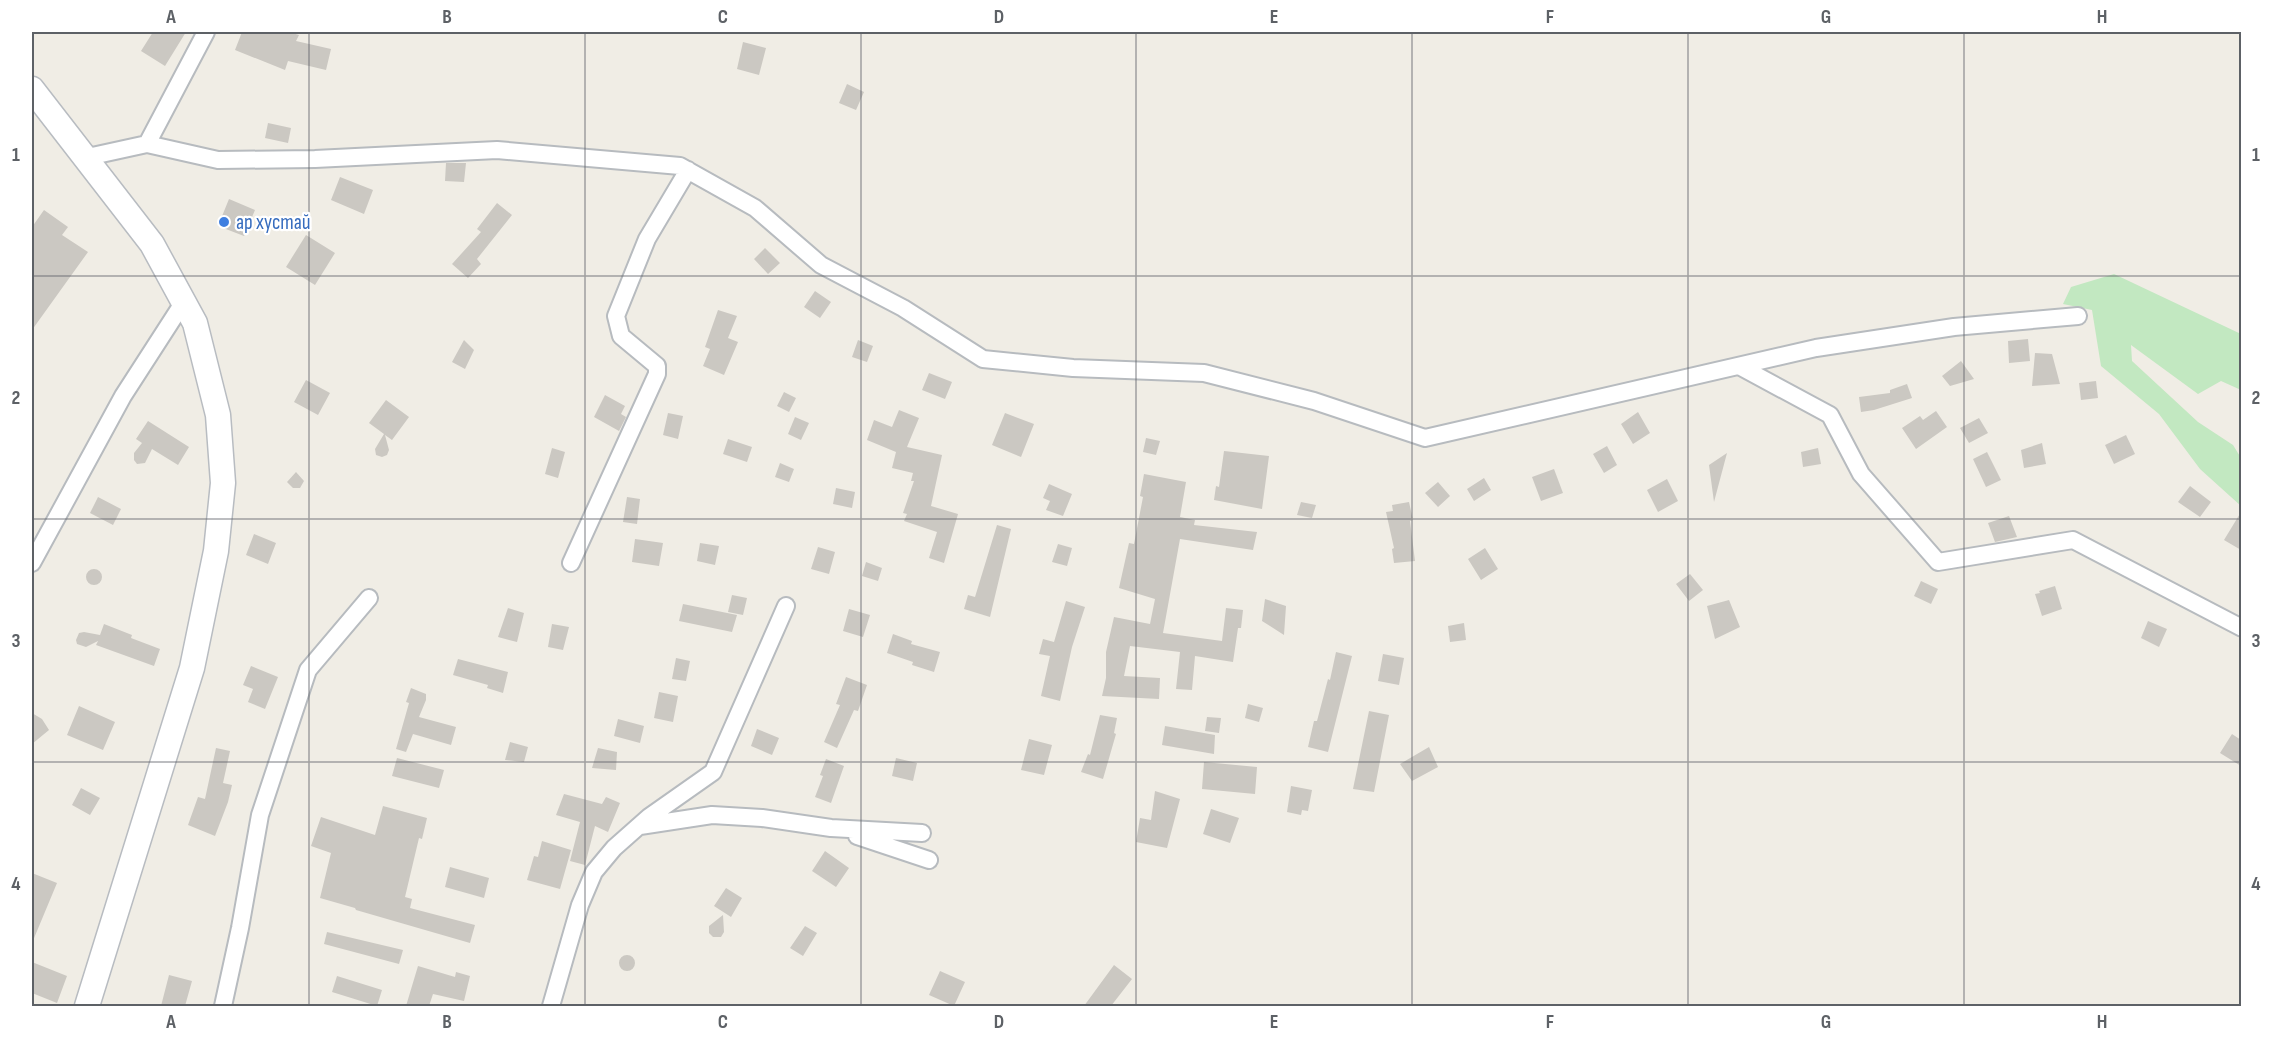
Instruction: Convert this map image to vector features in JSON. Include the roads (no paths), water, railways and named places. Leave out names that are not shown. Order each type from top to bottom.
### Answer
[{"type":"main road","points":[[32,89],[83,158],[152,244],[195,323],[218,415],[223,483],[216,550],[192,668],[87,1006]]},
{"type":"street","points":[[147,144],[206,32]]},
{"type":"street","points":[[83,158],[147,144],[218,160],[315,159],[497,150],[680,166],[755,208],[821,265],[903,308],[983,359],[1073,368],[1204,373],[1314,401],[1425,438],[1816,348],[1954,327],[2078,316]]},
{"type":"street","points":[[571,563],[657,374],[657,366],[621,336],[616,316],[647,239],[688,170]]},
{"type":"street","points":[[32,562],[123,396],[183,303]]},
{"type":"street","points":[[1739,366],[1830,415],[1861,474],[1938,562],[2073,540],[2241,628]]},
{"type":"street","points":[[223,1006],[240,928],[260,815],[308,670],[369,598]]},
{"type":"street","points":[[551,1006],[585,889],[594,872],[614,848],[639,826],[692,785],[713,772],[786,606]]},
{"type":"street","points":[[639,826],[712,815],[762,818],[831,828],[922,833]]},
{"type":"street","points":[[831,828],[930,860]]},
{"type":"place","name":"ар хустай","points":[[224,222]]}]
